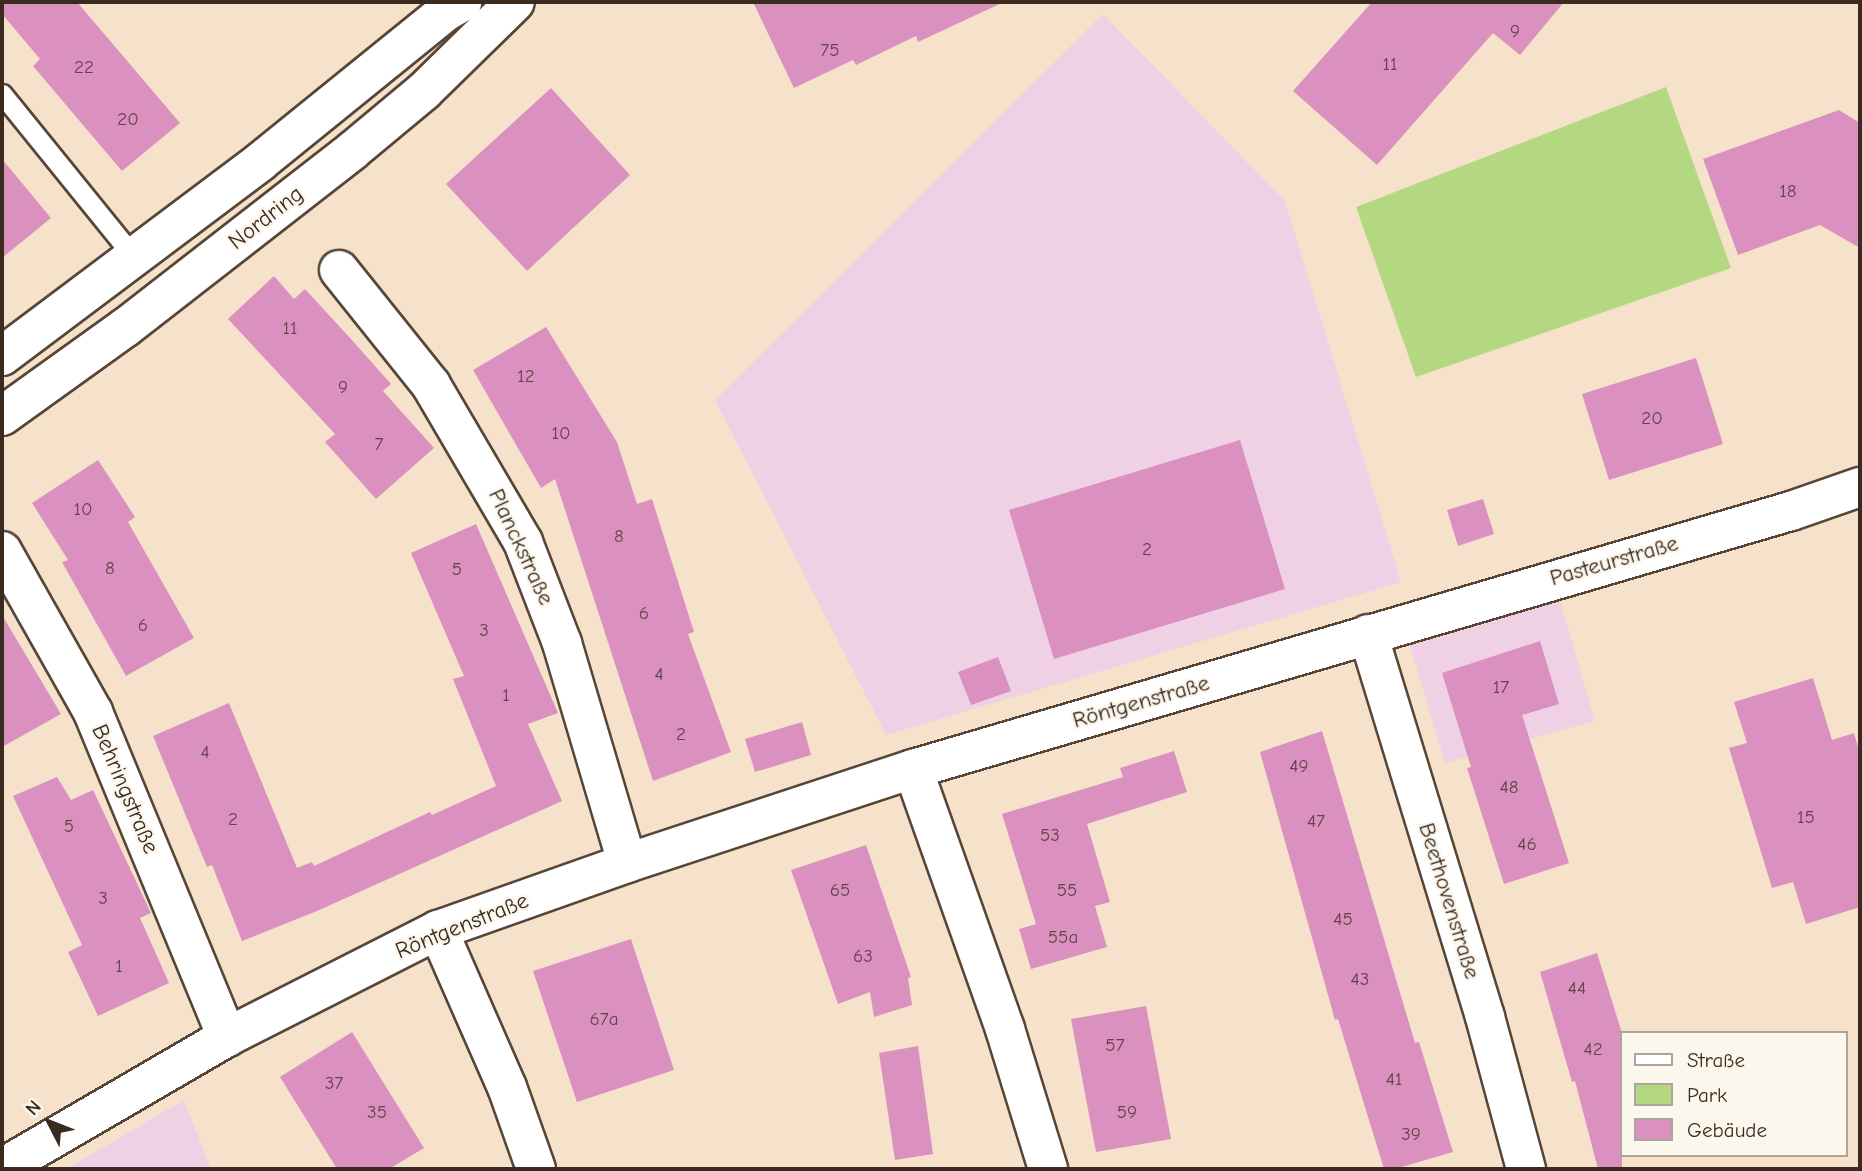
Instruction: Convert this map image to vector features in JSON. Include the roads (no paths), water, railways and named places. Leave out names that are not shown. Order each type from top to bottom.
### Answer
[{"type":"street","name":"Nordring","points":[[2,416],[126,327],[352,150],[424,91],[515,2]]},
{"type":"street","name":"Nordring","points":[[2,356],[260,162],[447,5]]},
{"type":"street","name":"Planckstraße","points":[[339,270],[431,385],[523,542],[562,643],[627,863]]},
{"type":"street","name":"Pasteurstraße","points":[[1368,634],[1791,511],[1860,487]]},
{"type":"street","name":"Behringstraße","points":[[2,551],[93,712],[227,1037]]},
{"type":"street","name":"Röntgenstraße","points":[[2,1168],[227,1037],[438,930],[627,863],[914,769],[1368,634]]},
{"type":"street","name":"Beethovenstraße","points":[[1368,634],[1485,1017],[1526,1169]]},
{"type":"street","points":[[914,769],[1005,1029],[1048,1169]]},
{"type":"street","points":[[438,930],[507,1087],[537,1169]]},
{"type":"lane","points":[[2,94],[135,257]]}]
